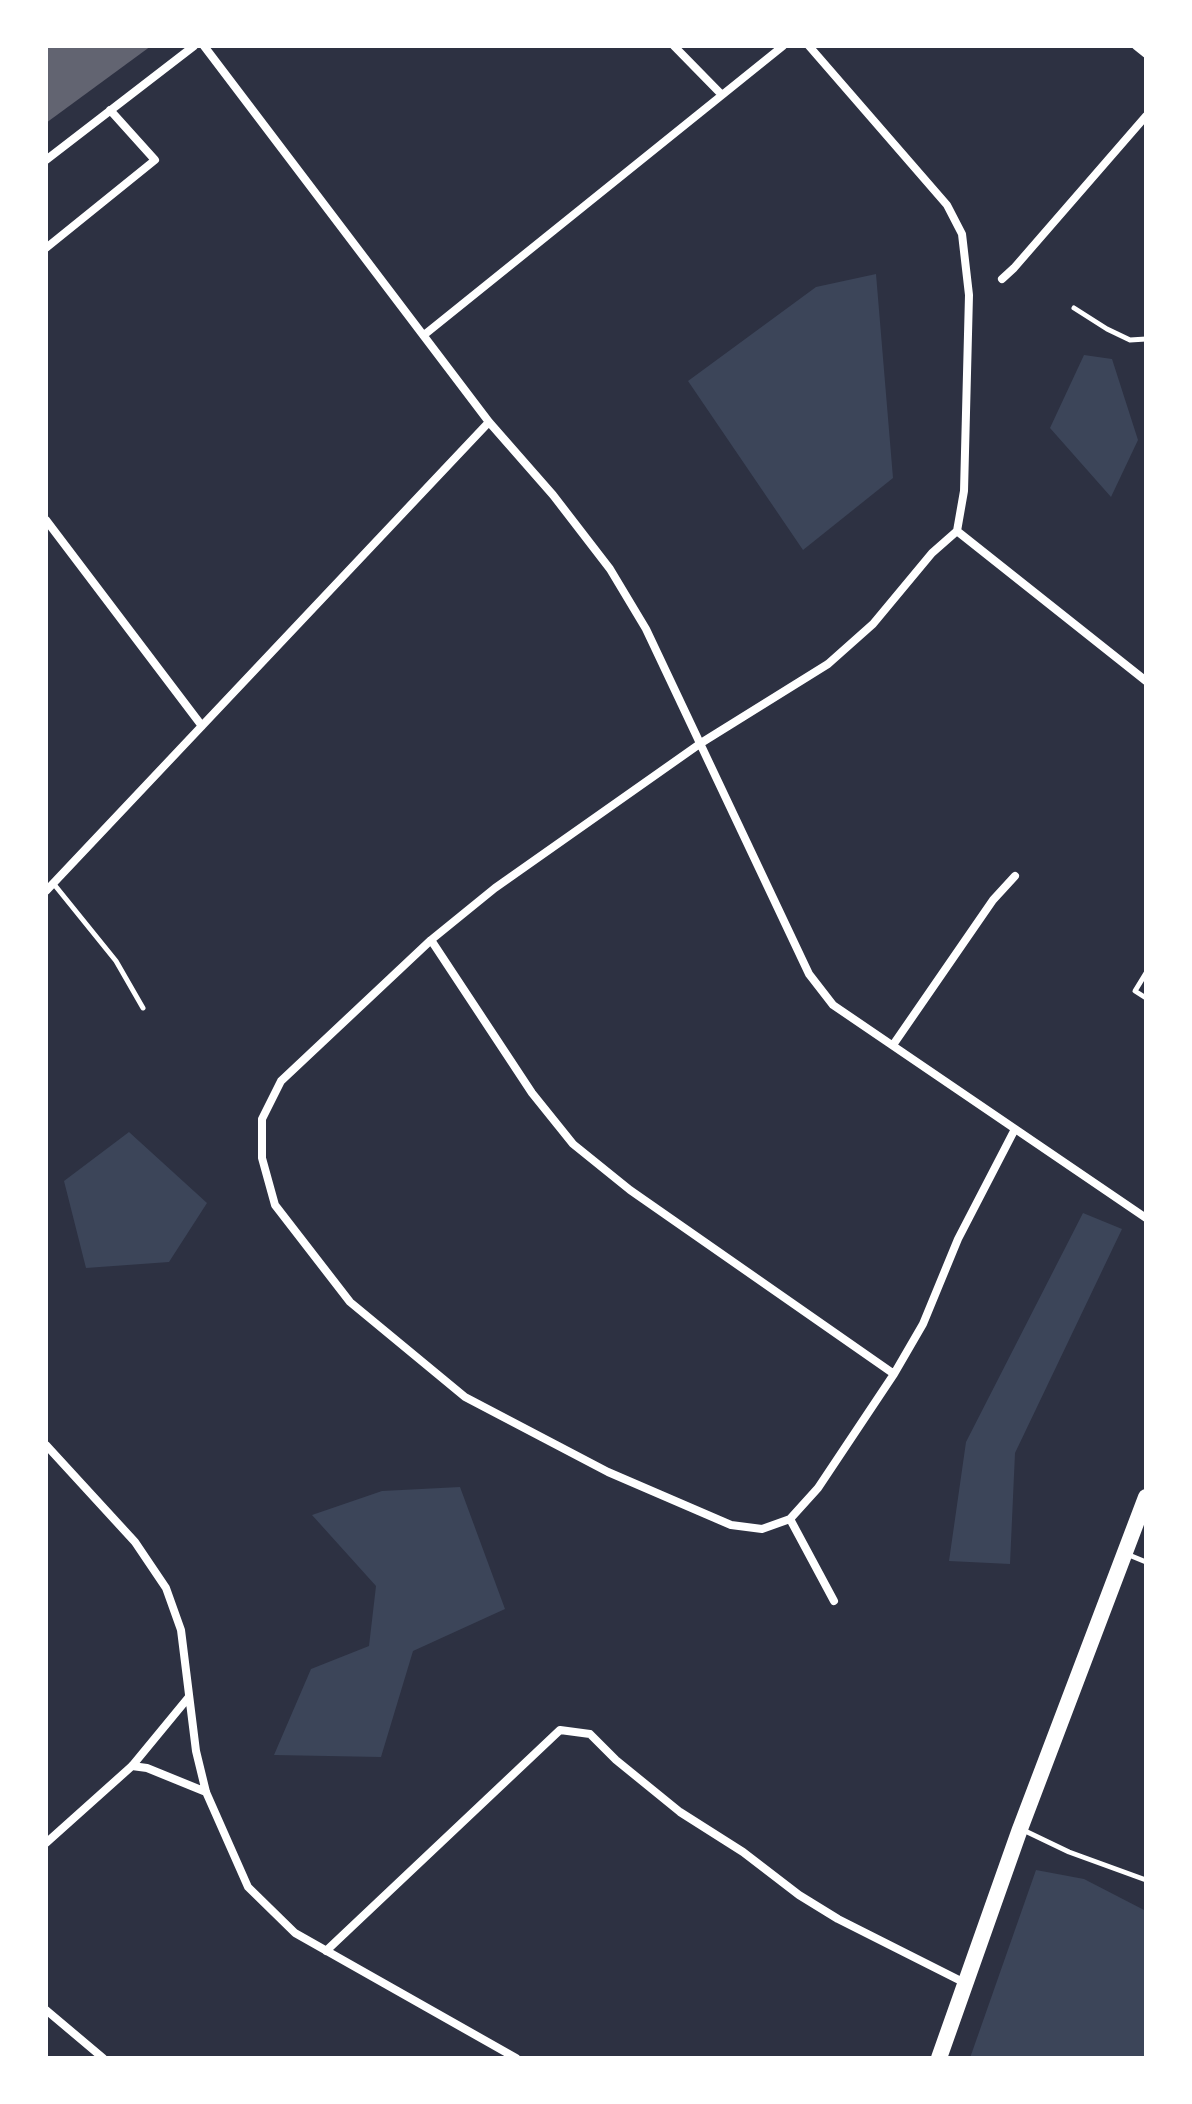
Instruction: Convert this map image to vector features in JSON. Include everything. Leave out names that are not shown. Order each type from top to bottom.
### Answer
[{"type":"main road","points":[[939,2058],[1020,1829],[1124,1554],[1140,1528],[1146,1497]]},
{"type":"street","points":[[46,160],[194,46]]},
{"type":"street","points":[[204,46],[489,422],[553,495],[610,569],[646,629],[809,974],[833,1005],[1146,1218]]},
{"type":"street","points":[[674,46],[722,95]]},
{"type":"street","points":[[424,335],[783,46]]},
{"type":"street","points":[[809,46],[947,205],[962,234],[969,295],[964,491],[957,531],[932,553],[873,624],[828,664],[701,743],[495,888],[431,940],[281,1081],[262,1119],[262,1158],[275,1205],[350,1302],[465,1397],[608,1472],[731,1525],[762,1529],[790,1519],[818,1488],[894,1374],[923,1324],[958,1239],[1015,1129]]},
{"type":"street","points":[[1136,46],[1146,54]]},
{"type":"street","points":[[46,248],[155,160],[110,110]]},
{"type":"street","points":[[1002,279],[1146,116]]},
{"type":"street","points":[[46,891],[489,422]]},
{"type":"street","points":[[46,520],[202,726]]},
{"type":"street","points":[[957,531],[1146,681]]},
{"type":"street","points":[[893,1045],[993,900],[1015,876]]},
{"type":"street","points":[[431,940],[532,1093],[573,1144],[630,1190],[894,1374]]},
{"type":"street","points":[[46,1445],[135,1542],[166,1588],[181,1630],[196,1751],[206,1792],[248,1887],[295,1933],[516,2058]]},
{"type":"street","points":[[790,1519],[834,1601]]},
{"type":"street","points":[[46,1843],[132,1766],[188,1698]]},
{"type":"street","points":[[326,1951],[560,1730],[590,1734],[616,1760],[680,1812],[743,1852],[799,1895],[838,1919],[966,1983]]},
{"type":"street","points":[[132,1766],[147,1768],[206,1792]]},
{"type":"street","points":[[46,2010],[103,2058]]},
{"type":"lane","points":[[1074,308],[1130,340],[1146,339]]},
{"type":"lane","points":[[53,883],[116,961],[143,1008]]},
{"type":"lane","points":[[1146,973],[1135,991],[1146,998]]},
{"type":"lane","points":[[1124,1554],[1146,1562]]},
{"type":"lane","points":[[1020,1829],[1069,1852],[1146,1880]]},
{"type":"shaded area","points":[[876,274],[893,478],[803,550],[688,381],[816,287]]},
{"type":"shaded area","points":[[1084,355],[1112,359],[1138,440],[1111,497],[1050,428]]},
{"type":"shaded area","points":[[129,1132],[207,1203],[169,1262],[86,1268],[64,1181]]},
{"type":"shaded area","points":[[1083,1213],[1122,1229],[1015,1453],[1010,1564],[949,1561],[966,1442]]},
{"type":"shaded area","points":[[460,1487],[505,1609],[413,1651],[381,1757],[274,1755],[311,1669],[369,1646],[376,1586],[312,1515],[382,1491]]},
{"type":"shaded area","points":[[1036,1870],[1084,1879],[1146,1911],[1146,2058],[970,2058]]},
{"type":"building","points":[[46,46],[151,46],[46,123]]}]
